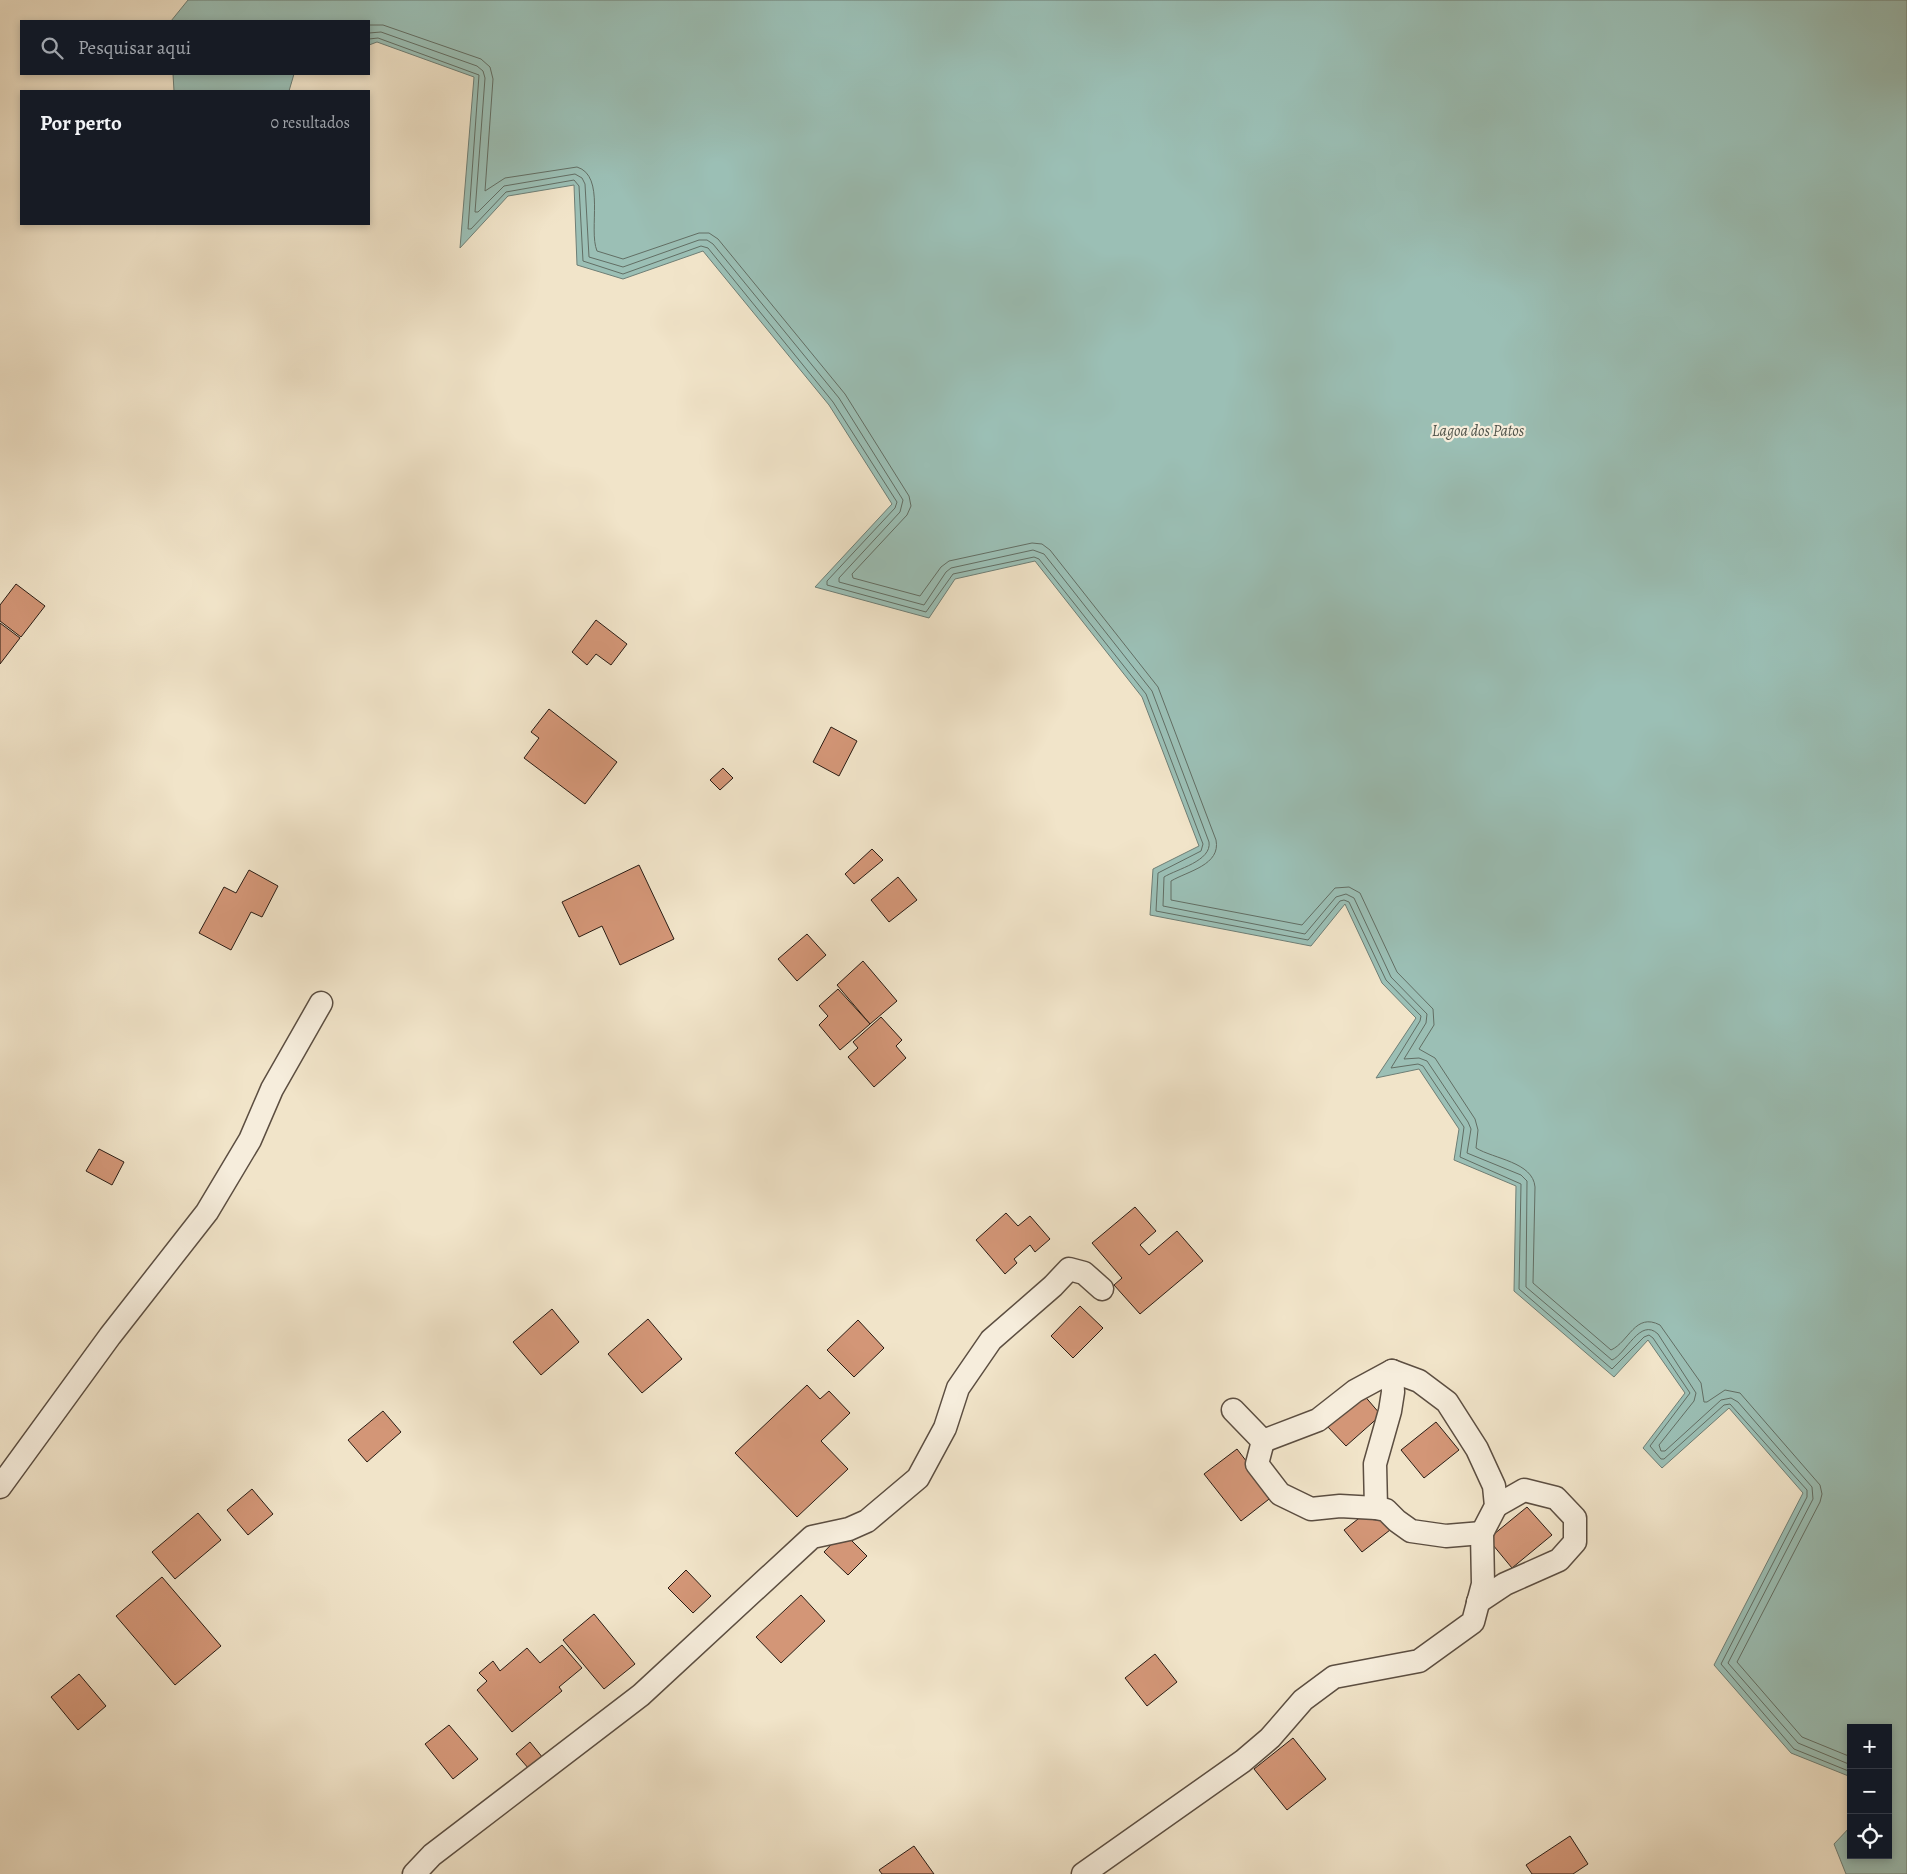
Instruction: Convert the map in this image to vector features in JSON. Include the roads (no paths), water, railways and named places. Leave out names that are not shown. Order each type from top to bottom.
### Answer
[{"type":"lane","points":[[0,1487],[110,1336],[207,1212],[250,1140],[272,1090],[321,1003]]},
{"type":"lane","points":[[414,1874],[432,1854],[640,1695],[812,1537],[849,1529],[867,1522],[918,1478],[945,1428],[958,1388],[991,1340],[1053,1286],[1069,1269],[1084,1273],[1102,1288]]},
{"type":"lane","points":[[1376,1508],[1375,1464],[1390,1411],[1392,1372]]},
{"type":"lane","points":[[1263,1441],[1318,1420],[1355,1391],[1392,1372],[1419,1382],[1448,1402],[1477,1449],[1494,1486],[1496,1506]]},
{"type":"lane","points":[[1233,1410],[1263,1441]]},
{"type":"lane","points":[[1263,1441],[1257,1464],[1280,1494],[1311,1509],[1340,1506],[1376,1508],[1386,1510],[1397,1522],[1411,1531],[1446,1536],[1482,1533]]},
{"type":"lane","points":[[1083,1874],[1243,1761],[1270,1738],[1303,1700],[1334,1677],[1419,1661],[1473,1622],[1478,1602],[1483,1584],[1482,1533],[1496,1506],[1524,1490],[1556,1498],[1575,1518],[1575,1542],[1559,1560],[1505,1584],[1478,1602]]},
{"type":"water","name":"Lagoa dos Patos","points":[[188,0],[1907,0],[1907,1874],[1846,1874],[1834,1844],[1847,1830],[1847,1859],[1892,1859],[1892,1724],[1847,1724],[1847,1775],[1791,1753],[1714,1665],[1803,1493],[1729,1408],[1662,1468],[1643,1448],[1685,1393],[1648,1340],[1614,1377],[1514,1291],[1516,1186],[1454,1160],[1459,1129],[1419,1069],[1376,1078],[1416,1018],[1382,983],[1345,904],[1311,946],[1150,915],[1153,869],[1199,846],[1142,697],[1035,561],[955,579],[929,618],[815,587],[892,504],[829,405],[703,251],[623,279],[577,265],[574,185],[508,196],[460,248],[474,77],[377,42],[370,45],[370,20],[172,20]]},
{"type":"water","points":[[173,75],[294,75],[289,90],[174,90]]}]
